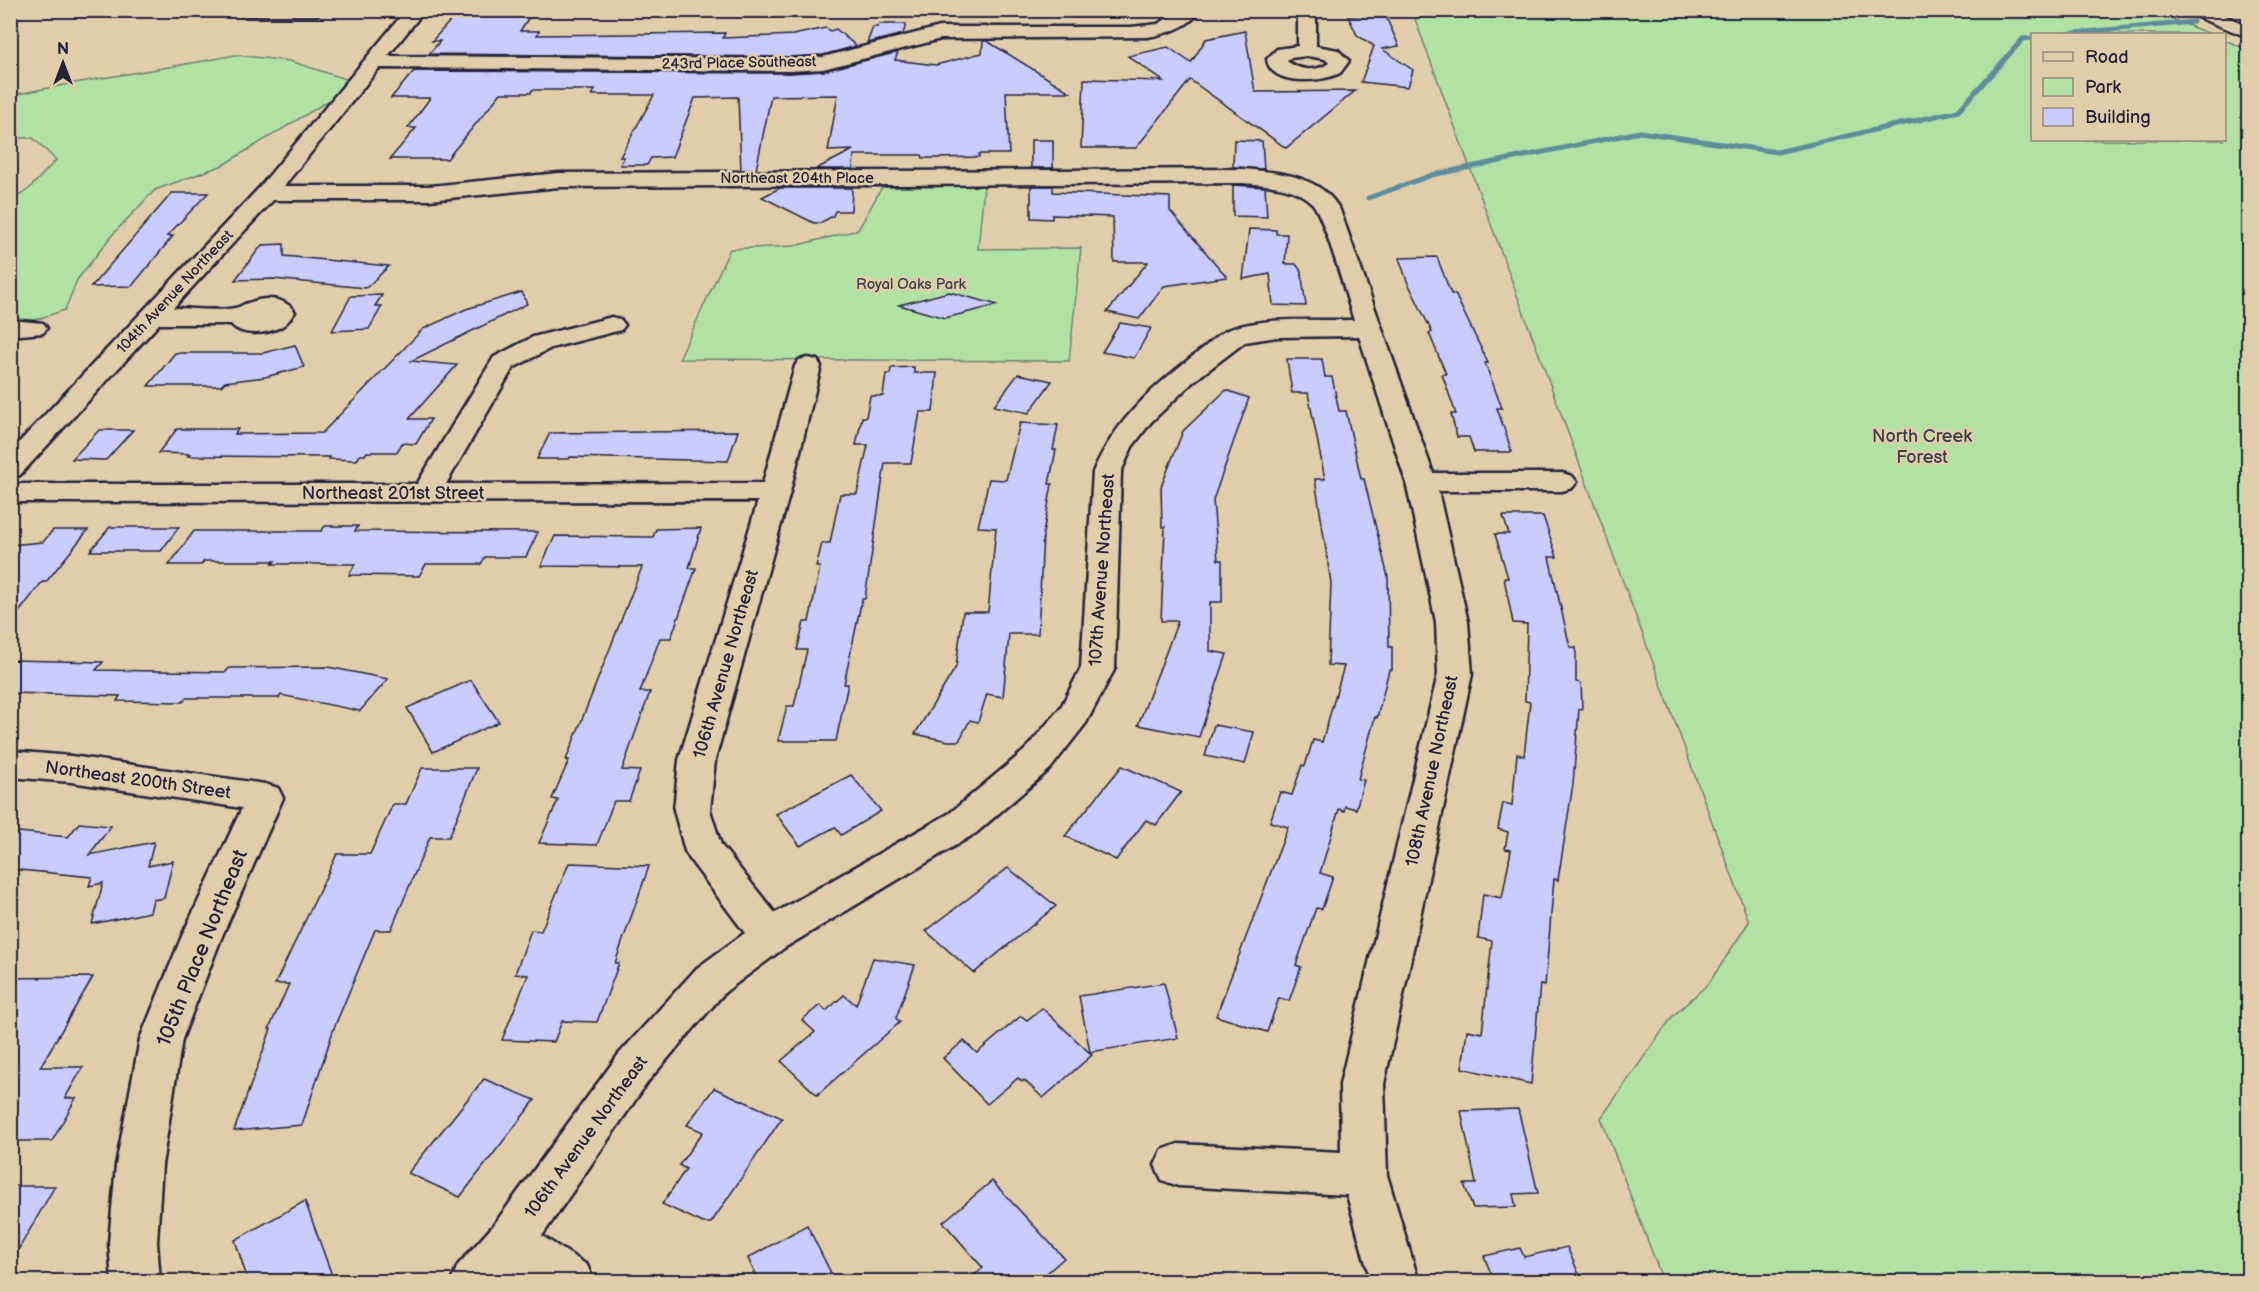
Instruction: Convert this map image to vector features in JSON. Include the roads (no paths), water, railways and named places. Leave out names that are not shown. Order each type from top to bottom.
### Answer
[{"type":"main road","points":[[239,10],[317,10]]},
{"type":"main road","name":"104th Avenue Northeast","points":[[10,470],[267,193],[416,10]]},
{"type":"main road","points":[[940,33],[945,10]]},
{"type":"main road","name":"243rd Place Southeast","points":[[374,62],[790,65],[823,63],[940,33],[1076,41],[1172,26],[1192,10]]},
{"type":"main road","points":[[1303,10],[1307,15],[1307,50]]},
{"type":"main road","points":[[2195,10],[2248,32]]},
{"type":"main road","points":[[2210,10],[2248,26]]},
{"type":"main road","name":"Northeast 204th Place","points":[[267,193],[430,193],[559,180],[1242,176],[1268,178],[1294,185],[1312,191],[1322,199]]},
{"type":"main road","name":"108th Avenue Northeast","points":[[1322,199],[1332,218],[1421,482],[1452,621],[1455,674],[1362,1084],[1364,1175],[1395,1281]]},
{"type":"main road","points":[[154,316],[243,315]]},
{"type":"main road","points":[[426,493],[503,363],[521,350],[551,337],[612,325]]},
{"type":"main road","name":"107th Avenue Northeast","points":[[770,936],[963,823],[1037,760],[1074,714],[1098,668],[1107,472],[1118,446],[1141,416],[1185,375],[1237,335],[1277,328],[1367,327]]},
{"type":"main road","name":"106th Avenue Northeast","points":[[475,1281],[510,1242],[634,1067],[711,980],[770,936],[704,850],[692,810],[697,760],[776,492],[808,366]]},
{"type":"main road","points":[[1421,482],[1562,482]]},
{"type":"main road","name":"Northeast 201st Street","points":[[10,493],[776,492]]},
{"type":"main road","name":"Northeast 200th Street","points":[[10,764],[71,769],[265,798]]},
{"type":"main road","name":"105th Place Northeast","points":[[136,1281],[134,1242],[139,1165],[161,1039],[202,936],[265,798]]},
{"type":"main road","points":[[1178,1165],[1364,1175]]},
{"type":"main road","points":[[510,1242],[570,1281]]},
{"type":"waterway","points":[[2075,33],[2193,22]]},
{"type":"waterway","points":[[1368,198],[1432,175],[1640,132],[1777,152],[1958,111],[2023,39],[2031,38]]},
{"type":"park label","name":"Royal Oaks Park","points":[[911,284]]},
{"type":"park label","name":"North Creek Forest","points":[[1922,446]]}]
